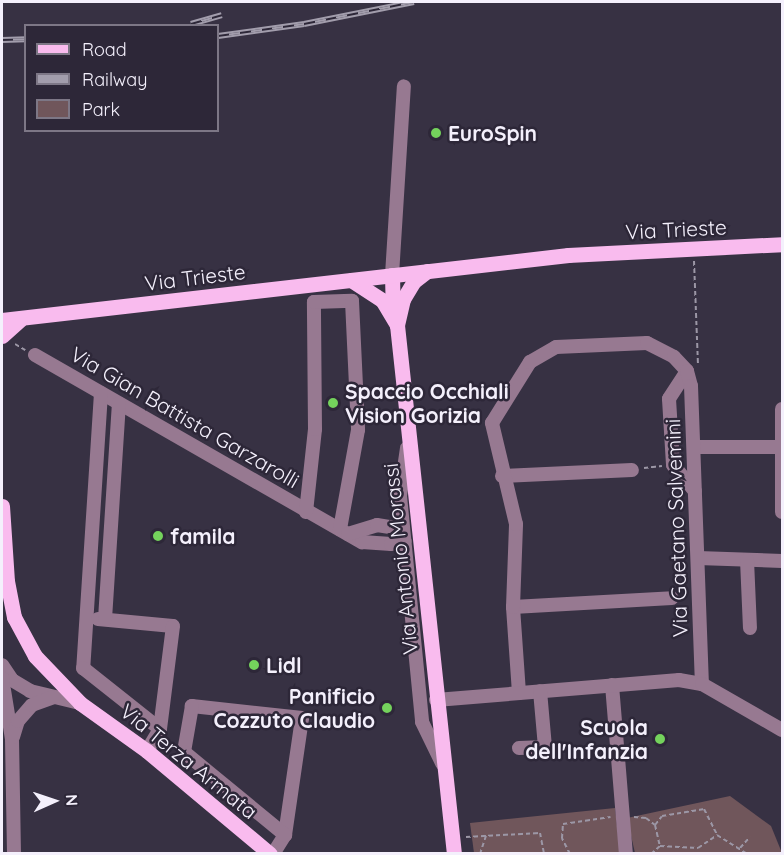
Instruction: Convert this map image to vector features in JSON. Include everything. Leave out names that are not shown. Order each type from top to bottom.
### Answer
[{"type":"main road","name":"Via Trieste","points":[[2,320],[568,255],[783,244]]},
{"type":"main road","name":"Via Antonio Morassi","points":[[427,271],[414,281],[403,299],[395,320],[409,435],[435,700],[454,854]]},
{"type":"main road","points":[[393,275],[395,320]]},
{"type":"main road","points":[[350,280],[370,289],[395,320]]},
{"type":"main road","points":[[6,339],[22,318]]},
{"type":"main road","name":"Via Terza Armata","points":[[2,506],[7,581],[14,617],[35,656],[81,702],[147,751],[271,854]]},
{"type":"street","points":[[393,275],[404,86]]},
{"type":"street","points":[[306,512],[315,429],[314,302],[352,301],[358,430],[344,532],[377,525],[404,535]]},
{"type":"street","points":[[519,693],[513,607],[516,524],[502,476],[492,423],[530,362],[556,347],[647,344],[675,357],[687,371],[669,399],[673,465],[695,491]]},
{"type":"street","name":"Via Gian Battista Garzarolli","points":[[35,355],[344,532],[371,545],[404,535]]},
{"type":"street","name":"Via Gaetano Salvemini","points":[[687,371],[691,386],[694,447],[702,684]]},
{"type":"street","points":[[101,393],[83,668],[160,729]]},
{"type":"street","points":[[105,619],[119,403]]},
{"type":"street","points":[[783,409],[781,447],[783,512]]},
{"type":"street","points":[[409,435],[400,496],[422,722],[442,763]]},
{"type":"street","points":[[694,447],[781,447]]},
{"type":"street","points":[[502,476],[632,470]]},
{"type":"street","points":[[698,558],[783,561]]},
{"type":"street","points":[[747,560],[750,627]]},
{"type":"street","points":[[513,607],[672,598]]},
{"type":"street","points":[[86,617],[173,626],[160,729],[147,751]]},
{"type":"street","name":"Via Terza Armata","points":[[2,665],[12,680],[54,698],[81,702]]},
{"type":"street","points":[[2,678],[12,738],[14,854]]},
{"type":"street","points":[[435,700],[679,680],[702,684],[783,730]]},
{"type":"street","points":[[612,685],[620,816],[626,854]]},
{"type":"street","points":[[519,748],[545,747],[540,691]]},
{"type":"street","points":[[12,738],[18,721],[32,705],[54,698]]},
{"type":"street","points":[[271,854],[285,835],[302,717],[192,705],[183,752],[285,835]]},
{"type":"street","points":[[219,811],[232,792]]},
{"type":"path","points":[[691,386],[699,364],[694,249]]},
{"type":"path","points":[[6,339],[35,355]]},
{"type":"path","points":[[632,470],[673,465]]},
{"type":"path","points":[[655,825],[662,816],[704,809],[717,836],[747,854]]},
{"type":"path","points":[[570,854],[562,838],[563,824],[620,816],[646,818],[655,825],[660,846]]},
{"type":"path","points":[[465,837],[540,833],[544,854]]},
{"type":"path","points":[[480,854],[486,835]]},
{"type":"path","points":[[651,854],[660,846],[698,848],[717,836]]},
{"type":"path","points":[[740,848],[750,837]]},
{"type":"green space","points":[[730,796],[771,826],[782,853],[635,853],[627,818]]},
{"type":"green space","points":[[615,808],[620,853],[474,853],[470,823]]},
{"type":"railway","points":[[219,36],[304,24],[414,2]]},
{"type":"railway","points":[[191,24],[222,15]]},
{"type":"railway","points":[[2,40],[24,39]]},
{"type":"place","name":"EuroSpin","points":[[436,133]]},
{"type":"place","name":"Spaccio Occhiali Vision Gorizia","points":[[333,403]]},
{"type":"place","name":"famila","points":[[158,536]]},
{"type":"place","name":"Lidl","points":[[254,665]]},
{"type":"place","name":"Panificio Cozzuto Claudio","points":[[387,708]]},
{"type":"place","name":"Scuola dell'Infanzia","points":[[660,739]]}]
